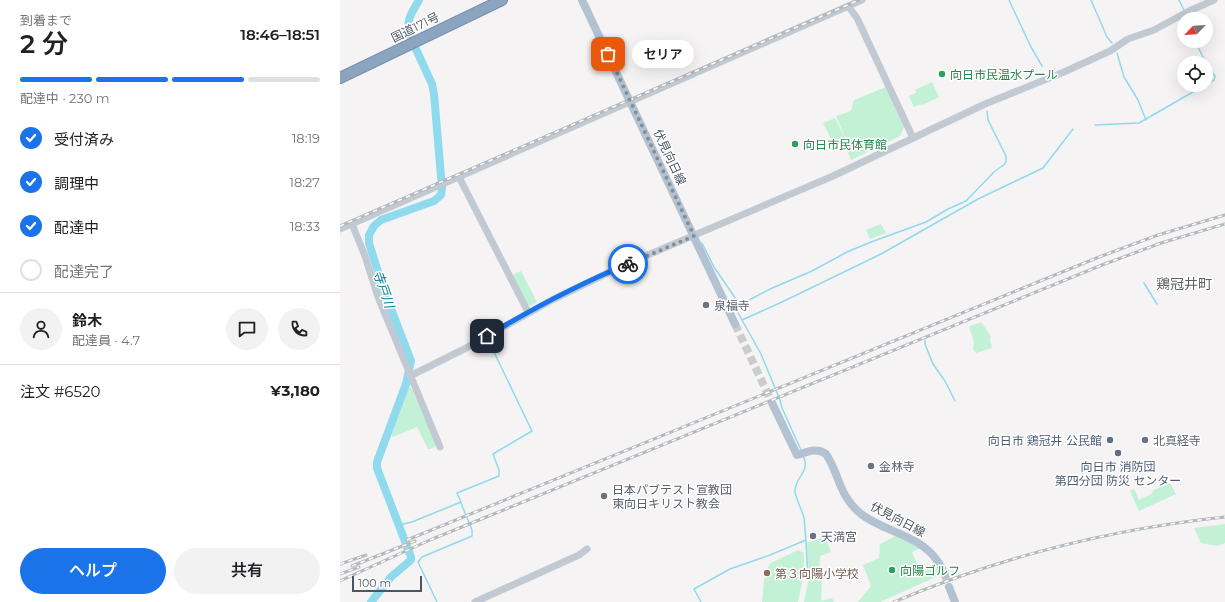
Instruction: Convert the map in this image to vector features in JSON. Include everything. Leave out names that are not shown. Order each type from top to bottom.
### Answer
[{"type":"highway","name":"国道171号","points":[[340,78],[502,0]]},
{"type":"main road","name":"伏見向日線","points":[[582,0],[735,324]]},
{"type":"main road","name":"伏見向日線","points":[[773,405],[797,455],[816,450],[824,452],[828,457],[844,495],[854,507],[871,520],[927,549],[938,561],[944,576]]},
{"type":"main road","points":[[949,588],[955,602]]},
{"type":"street","points":[[340,230],[862,0]]},
{"type":"street","points":[[410,376],[471,345],[528,312],[622,266],[833,176],[985,104],[1064,72],[1110,51],[1128,39],[1154,30],[1189,11],[1214,0]]},
{"type":"street","points":[[848,6],[856,18],[913,138]]},
{"type":"street","points":[[459,177],[528,312]]},
{"type":"street","points":[[352,224],[365,256],[378,297],[440,447]]},
{"type":"street","points":[[475,602],[579,555],[587,549]]},
{"type":"green space","points":[[932,82],[939,97],[914,107],[909,96],[916,93],[915,90]]},
{"type":"green space","points":[[886,87],[904,127],[900,136],[851,160],[847,150],[850,149],[836,116],[851,111],[854,100]]},
{"type":"green space","points":[[835,118],[845,138],[833,143],[823,123]]},
{"type":"green space","points":[[881,224],[886,233],[870,239],[866,230]]},
{"type":"green space","points":[[521,271],[537,302],[530,306],[527,304],[512,277],[514,274]]},
{"type":"green space","points":[[981,322],[991,336],[990,339],[992,348],[976,353],[973,349],[974,342],[969,327]]},
{"type":"green space","points":[[408,386],[411,388],[436,444],[435,447],[430,449],[428,449],[417,427],[393,437],[391,434]]},
{"type":"green space","points":[[1170,483],[1176,494],[1139,511],[1130,491],[1134,489],[1139,500],[1153,493],[1152,491]]},
{"type":"green space","points":[[1225,524],[1225,543],[1217,546],[1201,543],[1194,528]]},
{"type":"green space","name":"向陽ゴルフ","points":[[895,536],[898,536],[921,548],[912,552],[921,573],[936,566],[940,575],[880,602],[858,602],[871,586],[863,565],[879,558],[879,545]]},
{"type":"green space","points":[[822,538],[824,541],[827,541],[831,552],[820,556],[819,578],[822,581],[821,601],[832,598],[834,602],[804,602],[809,578],[807,543]]},
{"type":"green space","points":[[798,550],[804,553],[804,571],[798,602],[762,602],[765,571],[771,563]]},
{"type":"waterway","name":"寺戸川","points":[[371,602],[391,577],[411,560],[377,468],[377,462],[406,384],[411,361],[383,288],[369,243],[369,235],[374,226],[381,220],[434,201],[441,195],[442,188],[432,84],[408,29],[410,16],[419,0]]},
{"type":"waterway","points":[[1009,0],[1031,47],[1042,66]]},
{"type":"waterway","points":[[1091,0],[1107,37],[1112,43]]},
{"type":"waterway","points":[[1179,0],[1184,10]]},
{"type":"waterway","points":[[1198,48],[1202,56]]},
{"type":"waterway","points":[[1117,53],[1124,77],[1138,100],[1146,120]]},
{"type":"waterway","points":[[1213,73],[1215,76],[1213,80]]},
{"type":"waterway","points":[[1095,125],[1139,123],[1193,92]]},
{"type":"waterway","points":[[801,450],[782,408],[761,354],[737,311],[740,305],[770,289],[812,271],[847,252],[926,222],[948,209],[966,201],[994,172],[1005,164],[1006,161],[1006,156],[988,120],[987,111]]},
{"type":"waterway","points":[[742,320],[881,254],[978,199],[1043,168],[1073,129]]},
{"type":"waterway","points":[[702,243],[714,267],[740,305]]},
{"type":"waterway","points":[[1144,283],[1157,304]]},
{"type":"waterway","points":[[925,340],[925,344],[933,364],[945,381],[955,401]]},
{"type":"waterway","points":[[399,525],[412,522],[461,502],[457,493],[499,476],[499,470],[493,454],[532,431],[491,346],[491,343]]},
{"type":"waterway","points":[[701,602],[694,589],[730,569],[806,540],[804,518],[795,491],[797,482],[805,466],[803,455]]},
{"type":"waterway","points":[[437,602],[418,562],[422,557],[472,536],[472,530],[461,503]]},
{"type":"waterway","points":[[806,541],[808,579]]},
{"type":"tunnel","points":[[735,324],[773,405]]},
{"type":"tunnel","points":[[945,575],[949,587]]},
{"type":"railway","points":[[340,226],[859,0]]},
{"type":"railway","points":[[407,540],[1099,257],[1158,235],[1225,215]]},
{"type":"railway","points":[[340,581],[430,540],[1102,265],[1161,243],[1225,224]]},
{"type":"railway","points":[[894,602],[974,571],[1056,547],[1140,529],[1225,517]]},
{"type":"railway","points":[[352,566],[415,541]]},
{"type":"railway","points":[[340,564],[366,555]]},
{"type":"railway","points":[[340,574],[359,567]]},
{"type":"way so far","points":[[608,54],[694,236],[628,264]]},
{"type":"place","name":"セリア","points":[[608,54]]},
{"type":"place","name":"向日市民温水プール","points":[[942,74]]},
{"type":"place","name":"向日市民体育館","points":[[795,144]]},
{"type":"place","name":"泉福寺","points":[[706,305]]},
{"type":"place","name":"向日市 鶏冠井 公民館","points":[[1110,440]]},
{"type":"place","name":"北真経寺","points":[[1145,440]]},
{"type":"place","name":"向日市 消防団 第四分団 防災 センター","points":[[1118,453]]},
{"type":"place","name":"金林寺","points":[[871,466]]},
{"type":"place","name":"日本パブテスト宣教団 東向日キリスト教会","points":[[604,496]]},
{"type":"place","name":"天満宮","points":[[813,536]]},
{"type":"place","name":"向陽ゴルフ","points":[[892,570]]},
{"type":"place","name":"第３向陽小学校","points":[[767,573]]},
{"type":"district","name":"鶏冠井町","points":[[1184,284]]},
{"type":"route","points":[[487,336],[528,312],[628,264]]}]
